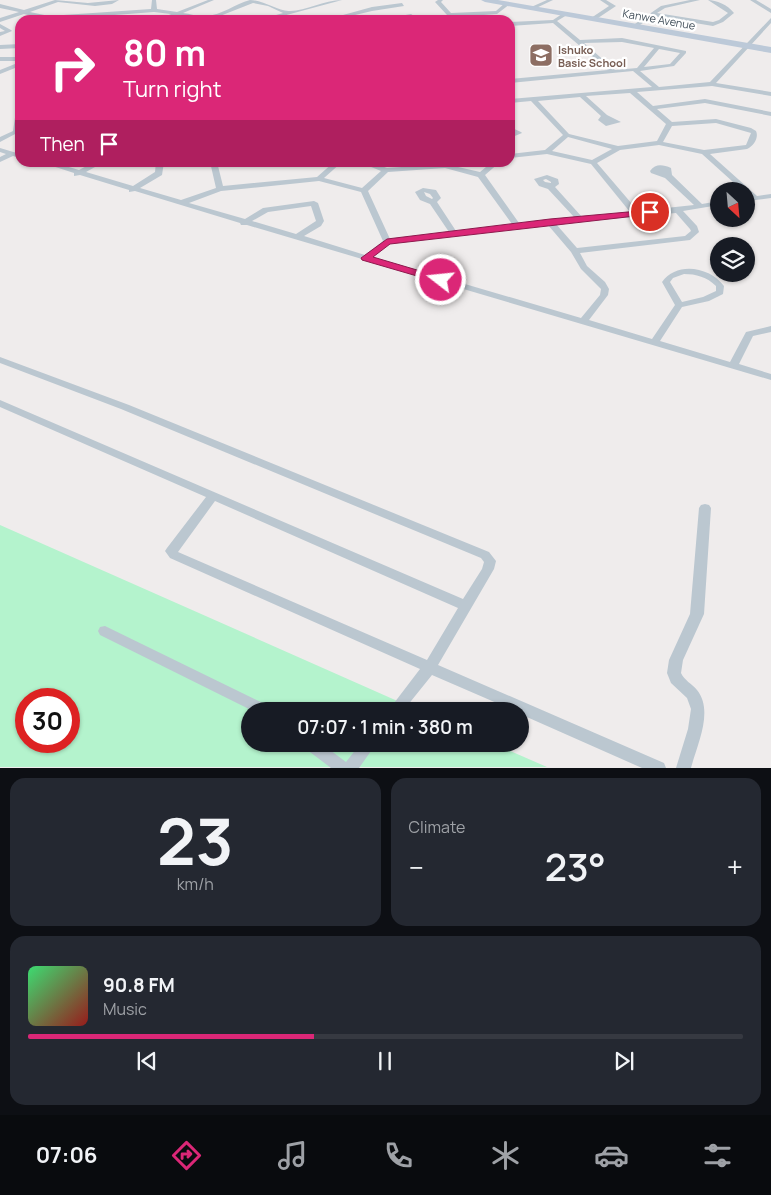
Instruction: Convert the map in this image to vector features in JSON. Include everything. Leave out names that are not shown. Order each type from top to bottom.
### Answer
[{"type":"main road","name":"Kanwe Avenue","points":[[485,0],[771,50]]},
{"type":"street","points":[[0,20],[59,0],[82,5],[117,0]]},
{"type":"street","points":[[154,0],[154,10]]},
{"type":"street","points":[[176,14],[212,0]]},
{"type":"street","points":[[317,0],[327,4]]},
{"type":"street","points":[[280,15],[340,0]]},
{"type":"street","points":[[398,0],[410,15]]},
{"type":"street","points":[[441,0],[438,2],[449,14],[458,15],[497,12],[503,2]]},
{"type":"street","points":[[532,8],[551,0]]},
{"type":"street","points":[[593,19],[613,6],[602,0]]},
{"type":"street","points":[[635,26],[663,7],[698,0]]},
{"type":"street","points":[[652,14],[708,24],[718,23],[731,13],[710,0]]},
{"type":"street","points":[[752,0],[771,11]]},
{"type":"street","points":[[217,15],[254,1],[287,13]]},
{"type":"street","points":[[2,4],[35,15]]},
{"type":"street","points":[[348,15],[372,9],[402,5]]},
{"type":"street","points":[[113,15],[154,10],[184,15]]},
{"type":"street","points":[[515,24],[554,21],[565,14]]},
{"type":"street","points":[[712,84],[731,61],[748,46],[771,20]]},
{"type":"street","points":[[554,21],[613,71]]},
{"type":"street","points":[[0,26],[9,31],[0,34]]},
{"type":"street","points":[[515,81],[668,66],[684,52],[622,40],[578,42]]},
{"type":"street","points":[[0,47],[15,46]]},
{"type":"street","points":[[636,70],[658,46]]},
{"type":"street","points":[[0,59],[15,59]]},
{"type":"street","points":[[1,71],[15,66]]},
{"type":"street","points":[[636,70],[656,87]]},
{"type":"street","points":[[515,101],[656,87],[712,84],[771,94]]},
{"type":"street","points":[[593,162],[618,148],[659,142],[704,152],[745,148],[749,146],[754,135],[754,132],[741,127],[716,121],[670,124],[631,90]]},
{"type":"street","points":[[581,95],[605,116]]},
{"type":"street","points":[[533,99],[567,135],[618,148]]},
{"type":"street","points":[[652,108],[705,101],[771,114]]},
{"type":"street","points":[[659,142],[670,124]]},
{"type":"street","points":[[0,140],[15,132]]},
{"type":"street","points":[[547,152],[567,135]]},
{"type":"street","points":[[0,150],[15,155]]},
{"type":"street","points":[[515,155],[547,152],[593,162],[636,214]]},
{"type":"street","points":[[704,152],[733,182]]},
{"type":"street","points":[[0,160],[12,154]]},
{"type":"street","points":[[57,167],[771,377]]},
{"type":"street","points":[[77,174],[91,167]]},
{"type":"street","points":[[132,190],[159,173],[160,167]]},
{"type":"street","points":[[214,167],[220,189]]},
{"type":"street","points":[[319,179],[334,167]]},
{"type":"street","points":[[377,167],[386,170],[416,167]]},
{"type":"street","points":[[456,167],[481,175],[517,226]]},
{"type":"street","points":[[481,175],[491,167]]},
{"type":"street","points":[[364,191],[367,186],[386,170]]},
{"type":"street","points":[[668,176],[699,205]]},
{"type":"street","points":[[181,204],[220,189],[319,179],[364,191]]},
{"type":"street","points":[[551,187],[581,220]]},
{"type":"street","points":[[364,191],[387,242]]},
{"type":"street","points":[[755,198],[771,196]]},
{"type":"street","points":[[433,202],[454,234]]},
{"type":"street","points":[[244,223],[266,210],[314,203],[320,221],[297,237]]},
{"type":"street","points":[[366,258],[387,242],[550,222],[678,210],[710,204]]},
{"type":"street","points":[[575,251],[692,236],[694,228],[678,210]]},
{"type":"street","points":[[550,222],[575,251],[584,267],[605,289],[604,295],[583,322]]},
{"type":"street","points":[[654,343],[679,305],[715,295],[720,292],[720,286],[713,278],[700,272],[674,275],[668,278],[666,282],[679,305]]},
{"type":"street","points":[[733,366],[750,334],[771,329]]},
{"type":"street","points":[[0,360],[125,407],[485,555],[490,561],[488,569],[430,667],[402,702]]},
{"type":"street","points":[[0,403],[466,606]]},
{"type":"street","points":[[213,496],[171,551],[174,555],[659,768]]},
{"type":"street","points":[[683,768],[695,729],[698,709],[693,695],[676,679],[674,673],[676,660],[697,614],[704,508]]},
{"type":"street","points":[[105,631],[248,702]]},
{"type":"street","points":[[322,752],[343,768]]},
{"type":"street","points":[[350,768],[363,752]]},
{"type":"green space","points":[[0,525],[400,702],[241,702],[241,752],[512,752],[547,767],[0,767]]},
{"type":"place","name":"Ishuko Basic School","points":[[541,55]]},
{"type":"route","points":[[441,280],[366,258],[387,242],[650,212]]}]
